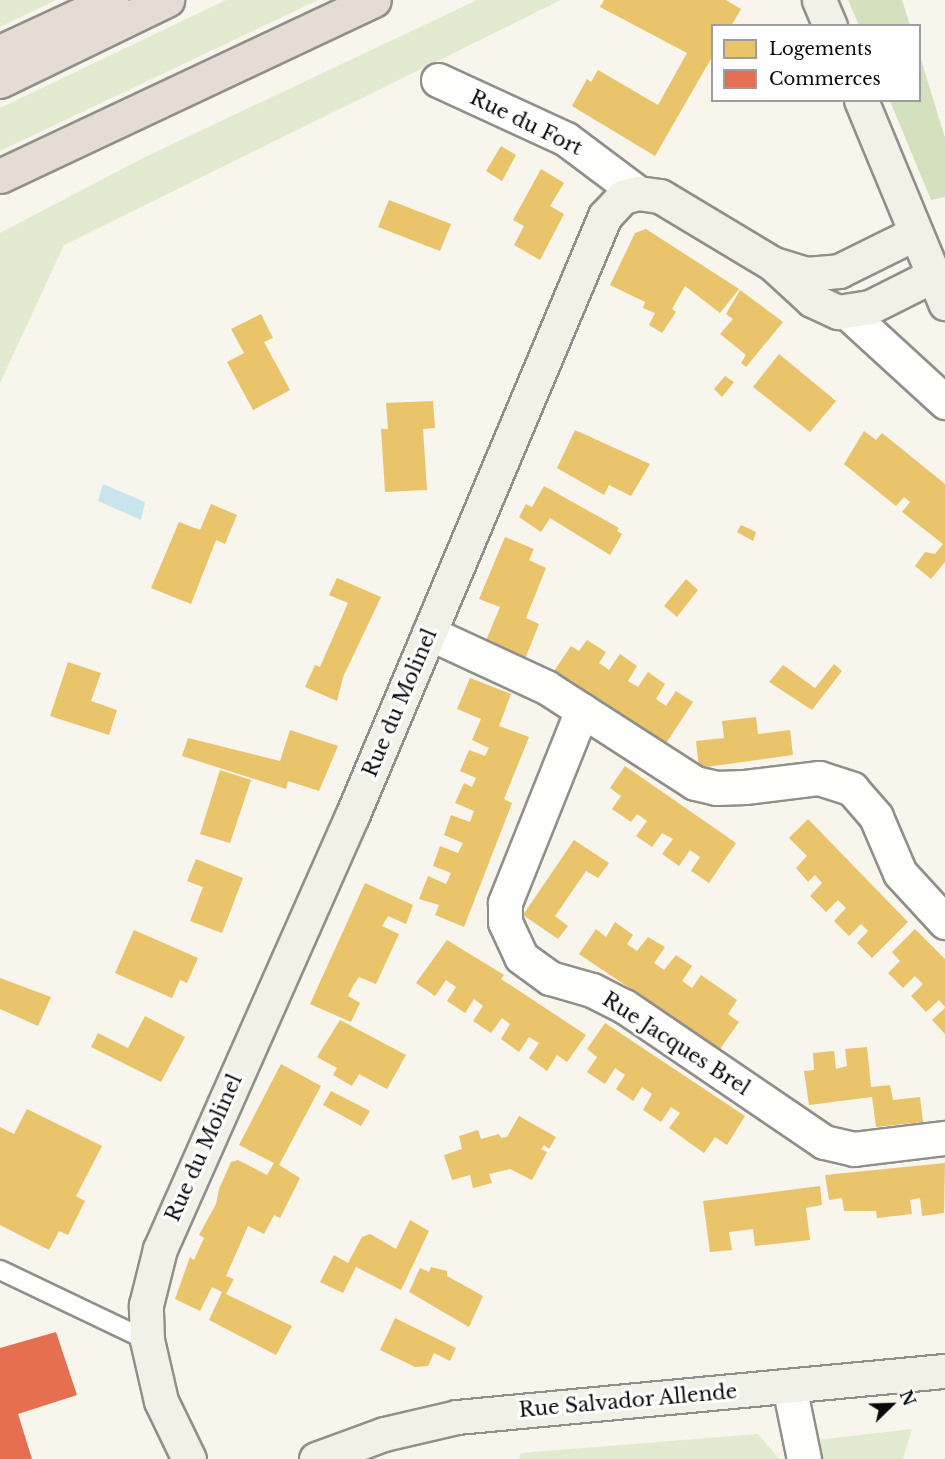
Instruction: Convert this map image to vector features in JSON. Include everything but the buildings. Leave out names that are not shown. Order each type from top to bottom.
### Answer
[{"type":"highway","points":[[0,52],[112,0]]},
{"type":"highway","points":[[0,81],[167,0]]},
{"type":"highway","points":[[0,176],[102,126],[374,0]]},
{"type":"highway","points":[[0,201],[102,126]]},
{"type":"street","points":[[819,0],[829,24]]},
{"type":"street","name":"Rue du Fort","points":[[438,80],[566,139],[638,193]]},
{"type":"street","points":[[638,193],[650,193],[675,202],[773,264],[812,300],[829,309],[848,313],[882,302],[939,290],[914,234],[862,102]]},
{"type":"street","name":"Rue du Molinel","points":[[189,1459],[161,1401],[147,1340],[149,1286],[170,1223],[429,633],[605,216],[623,197],[638,193]]},
{"type":"street","points":[[773,264],[806,274],[839,271],[914,234]]},
{"type":"street","points":[[848,313],[945,402]]},
{"type":"street","points":[[429,633],[515,671],[582,710],[695,783],[716,788],[745,787],[819,778],[852,789],[876,817],[900,873],[945,922]]},
{"type":"street","name":"Rue Jacques Brel","points":[[582,710],[505,903],[508,931],[521,957],[550,978],[592,990],[624,1006],[824,1142],[854,1149],[945,1138]]},
{"type":"street","name":"Rue Salvador Allende","points":[[316,1459],[384,1434],[457,1417],[945,1371]]},
{"type":"street","points":[[789,1386],[804,1459]]},
{"type":"lane","points":[[0,1270],[147,1340]]},
{"type":"green space","points":[[0,0],[56,0],[0,27]]},
{"type":"green space","points":[[226,0],[318,0],[0,151],[0,108]]},
{"type":"green space","points":[[477,0],[561,0],[64,245],[0,383],[0,233],[143,158]]},
{"type":"green space","points":[[848,0],[902,0],[910,24],[859,24]]},
{"type":"green space","points":[[921,59],[945,138],[945,197],[931,200],[890,102],[921,102]]},
{"type":"green space","points":[[912,1429],[903,1459],[820,1459],[817,1440]]},
{"type":"green space","points":[[758,1434],[779,1459],[519,1459],[521,1453]]},
{"type":"water","points":[[103,484],[145,502],[141,520],[98,501]]}]
